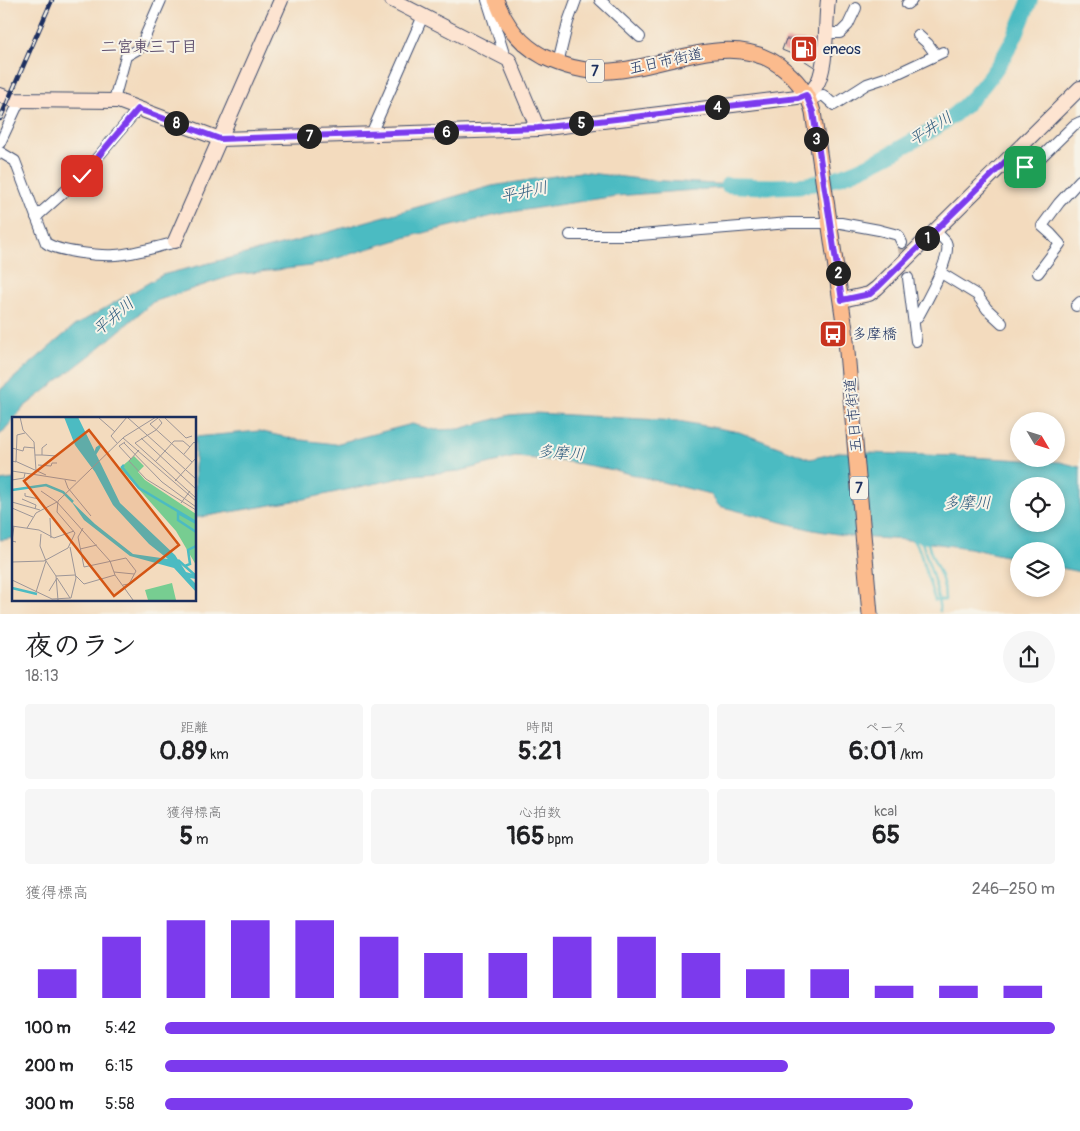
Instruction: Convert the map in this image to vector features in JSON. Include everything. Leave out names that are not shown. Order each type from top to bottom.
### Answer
[{"type":"main road","name":"五日市街道","points":[[496,0],[505,20],[517,36],[536,52],[558,63],[588,71],[610,71],[711,51],[731,50],[748,52],[761,55],[781,66],[808,97],[813,112],[842,300],[870,614]]},
{"type":"street","points":[[114,100],[126,56],[140,48],[161,0]]},
{"type":"street","points":[[0,152],[14,161],[46,244],[51,247],[75,252],[115,255],[169,244],[175,241],[281,0]]},
{"type":"street","points":[[392,0],[506,57]]},
{"type":"street","points":[[486,0],[506,57],[512,65],[538,128]]},
{"type":"street","points":[[558,63],[568,22],[576,0]]},
{"type":"street","points":[[600,0],[640,37]]},
{"type":"street","points":[[808,97],[821,77],[828,0]]},
{"type":"street","points":[[825,33],[840,33],[848,25],[856,8]]},
{"type":"street","points":[[371,134],[423,16]]},
{"type":"street","points":[[0,95],[20,100],[114,100],[220,139],[538,128],[824,95],[834,105],[866,84],[894,74],[939,53],[918,35]]},
{"type":"street","points":[[842,300],[864,296],[872,292],[1080,88]]},
{"type":"street","points":[[0,143],[20,100]]},
{"type":"street","points":[[36,217],[82,176],[138,109]]},
{"type":"street","points":[[1012,155],[1025,167],[1031,167],[1074,125],[1080,122]]},
{"type":"street","points":[[1038,273],[1060,244],[1042,226],[1059,203],[1080,180]]},
{"type":"street","points":[[570,235],[640,234],[829,220],[861,226],[900,239]]},
{"type":"street","points":[[914,321],[941,273],[947,247],[946,243],[935,231]]},
{"type":"street","points":[[941,273],[977,296],[1002,323]]},
{"type":"street","points":[[908,278],[916,341]]},
{"type":"water","points":[[580,172],[649,180],[749,186],[616,196],[505,213],[407,237],[311,266],[234,275],[153,302],[93,353],[24,407],[15,417],[12,417],[12,421],[0,435],[0,390],[74,326],[162,275],[293,242],[492,186]]},
{"type":"water","name":"多摩川","points":[[535,413],[678,421],[739,432],[810,459],[840,452],[1010,459],[1010,468],[1065,468],[1065,463],[1080,467],[1080,572],[1065,569],[1065,542],[1010,542],[1010,557],[969,548],[908,540],[855,537],[813,530],[719,506],[710,494],[614,470],[570,462],[515,457],[460,471],[414,475],[300,500],[196,518],[196,437],[259,431],[293,439],[335,444],[412,424],[435,430],[459,429],[510,415]]},
{"type":"water","points":[[12,479],[12,538],[0,540],[0,481]]},
{"type":"building","points":[[786,39],[818,41],[816,68],[799,57],[782,50]]},
{"type":"waterway","name":"平井川","points":[[728,185],[765,187],[803,185],[826,181],[849,174],[871,164],[931,130],[964,106],[991,75],[1012,42],[1030,0]]},
{"type":"waterway","points":[[913,540],[928,543],[941,576],[945,600],[935,601],[919,549],[913,540]]},
{"type":"waterway","points":[[922,542],[936,587],[940,611]]},
{"type":"tunnel","points":[[902,243],[908,278]]},
{"type":"railway","points":[[0,119],[52,0]]},
{"type":"place","name":"eneos","points":[[804,49]]},
{"type":"place","name":"多摩橋","points":[[833,334]]},
{"type":"district","name":"二宮東三丁目","points":[[149,46]]},
{"type":"route","points":[[82,176],[138,109],[220,139],[538,128],[798,98],[806,95],[813,112],[842,300],[870,294],[1012,155],[1025,167]]}]
